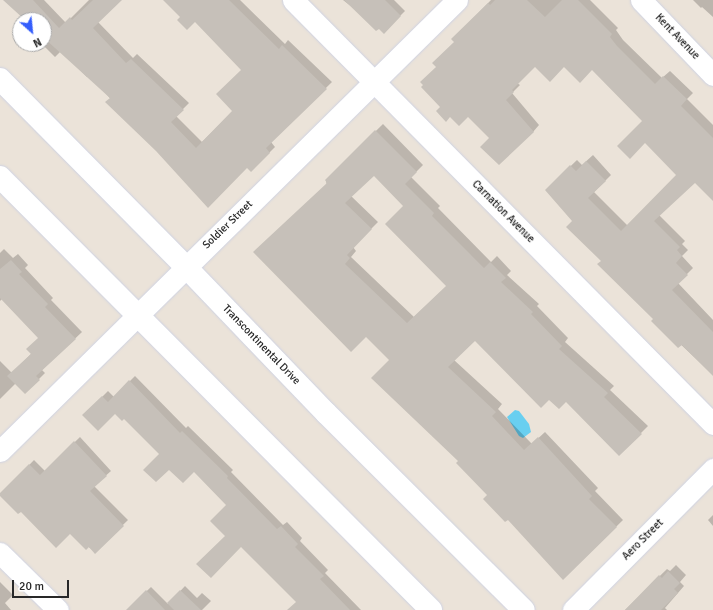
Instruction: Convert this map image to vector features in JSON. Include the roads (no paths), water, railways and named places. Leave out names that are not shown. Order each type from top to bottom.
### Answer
[{"type":"street","name":"Carnation Avenue","points":[[293,0],[713,424]]},
{"type":"street","name":"Soldier Street","points":[[0,451],[185,266],[375,83],[457,0]]},
{"type":"street","name":"Kent Avenue","points":[[641,0],[713,75]]},
{"type":"street","name":"Transcontinental Drive","points":[[0,79],[185,266],[326,413],[524,610]]},
{"type":"street","points":[[0,177],[431,610]]},
{"type":"street","name":"Aero Street","points":[[573,610],[713,470]]},
{"type":"street","points":[[0,553],[58,610]]},
{"type":"water","points":[[515,410],[519,411],[529,424],[531,432],[523,438],[519,436],[507,417]]}]
